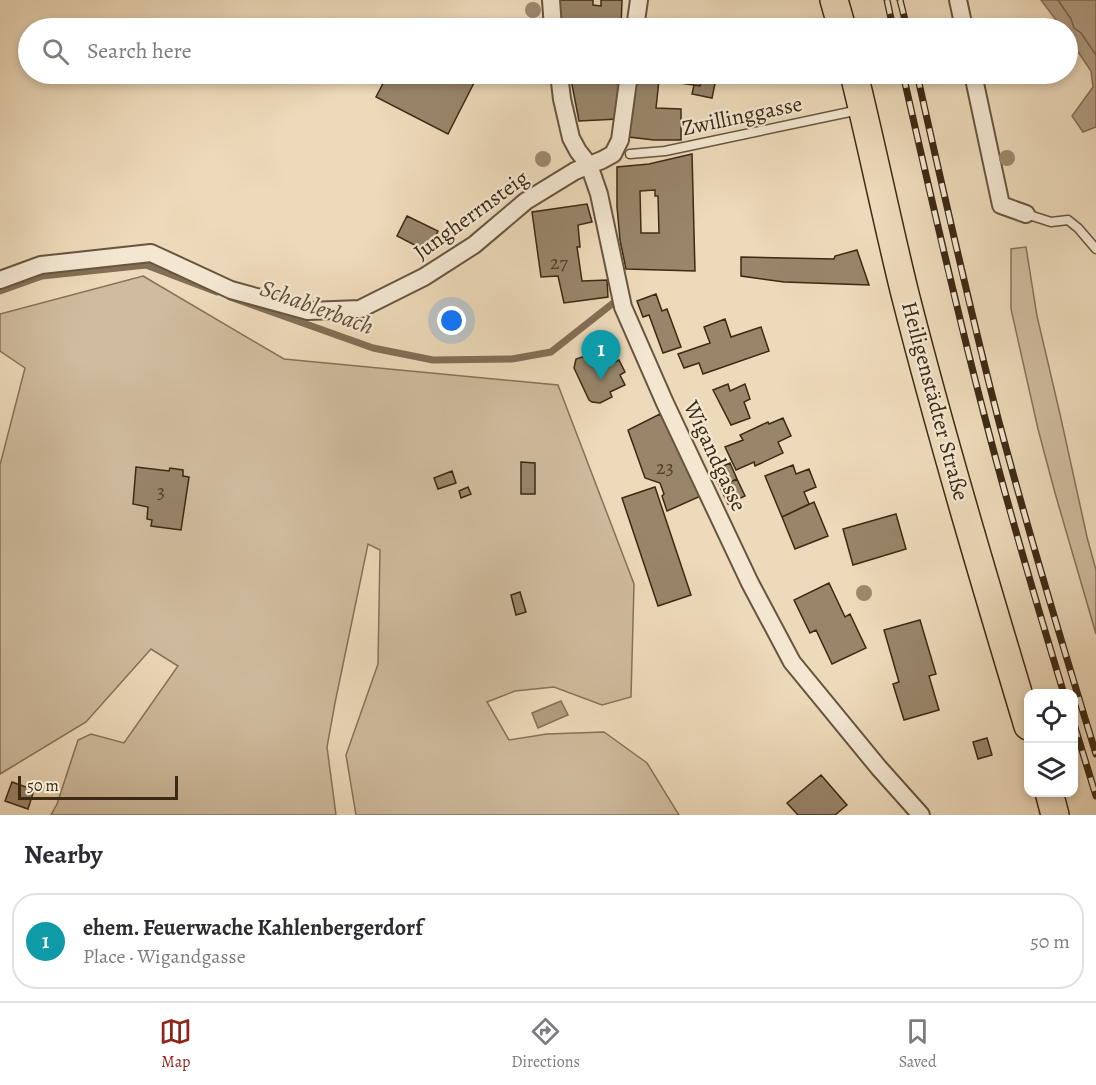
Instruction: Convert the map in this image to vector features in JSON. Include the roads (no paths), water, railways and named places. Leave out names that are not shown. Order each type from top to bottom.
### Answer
[{"type":"main road","points":[[834,0],[839,18]]},
{"type":"main road","name":"Heiligenstädter Straße","points":[[856,84],[917,338],[1024,709]]},
{"type":"main road","points":[[1050,797],[1055,815]]},
{"type":"street","points":[[550,0],[552,18]]},
{"type":"street","points":[[636,18],[639,0]]},
{"type":"street","points":[[958,0],[962,18]]},
{"type":"street","name":"Wigandgasse","points":[[560,84],[571,138],[589,165],[603,210],[623,307],[665,403],[750,583],[792,662],[879,768],[921,815]]},
{"type":"street","name":"Jungherrnsteig","points":[[0,280],[41,265],[151,253],[231,290],[308,311],[360,309],[434,271],[474,245],[526,201],[575,171],[613,154],[620,140],[628,84]]},
{"type":"street","points":[[976,84],[1001,205],[1026,214]]},
{"type":"lane","name":"Zwillinggasse","points":[[630,154],[665,151],[862,109]]},
{"type":"lane","points":[[1026,214],[1051,222],[1068,220],[1096,249]]},
{"type":"water","points":[[1041,0],[1096,0],[1096,127],[1083,132],[1072,116],[1093,87],[1091,71],[1078,52],[1078,18],[1054,18]]},
{"type":"water","points":[[561,701],[568,715],[538,728],[532,713]]},
{"type":"waterway","name":"Schablerbach","points":[[0,291],[42,276],[146,265],[217,292]]},
{"type":"waterway","name":"Schablerbach","points":[[230,297],[373,348],[433,360],[512,359],[551,352],[612,304]]},
{"type":"railway","points":[[887,0],[891,18]]},
{"type":"railway","points":[[900,0],[904,18]]},
{"type":"railway","points":[[905,84],[985,418],[1063,689]]},
{"type":"railway","points":[[919,84],[999,422],[1096,754]]},
{"type":"railway","points":[[1078,737],[1096,796]]},
{"type":"place","name":"ehem. Feuerwache Kahlenbergerdorf","points":[[601,380]]}]
